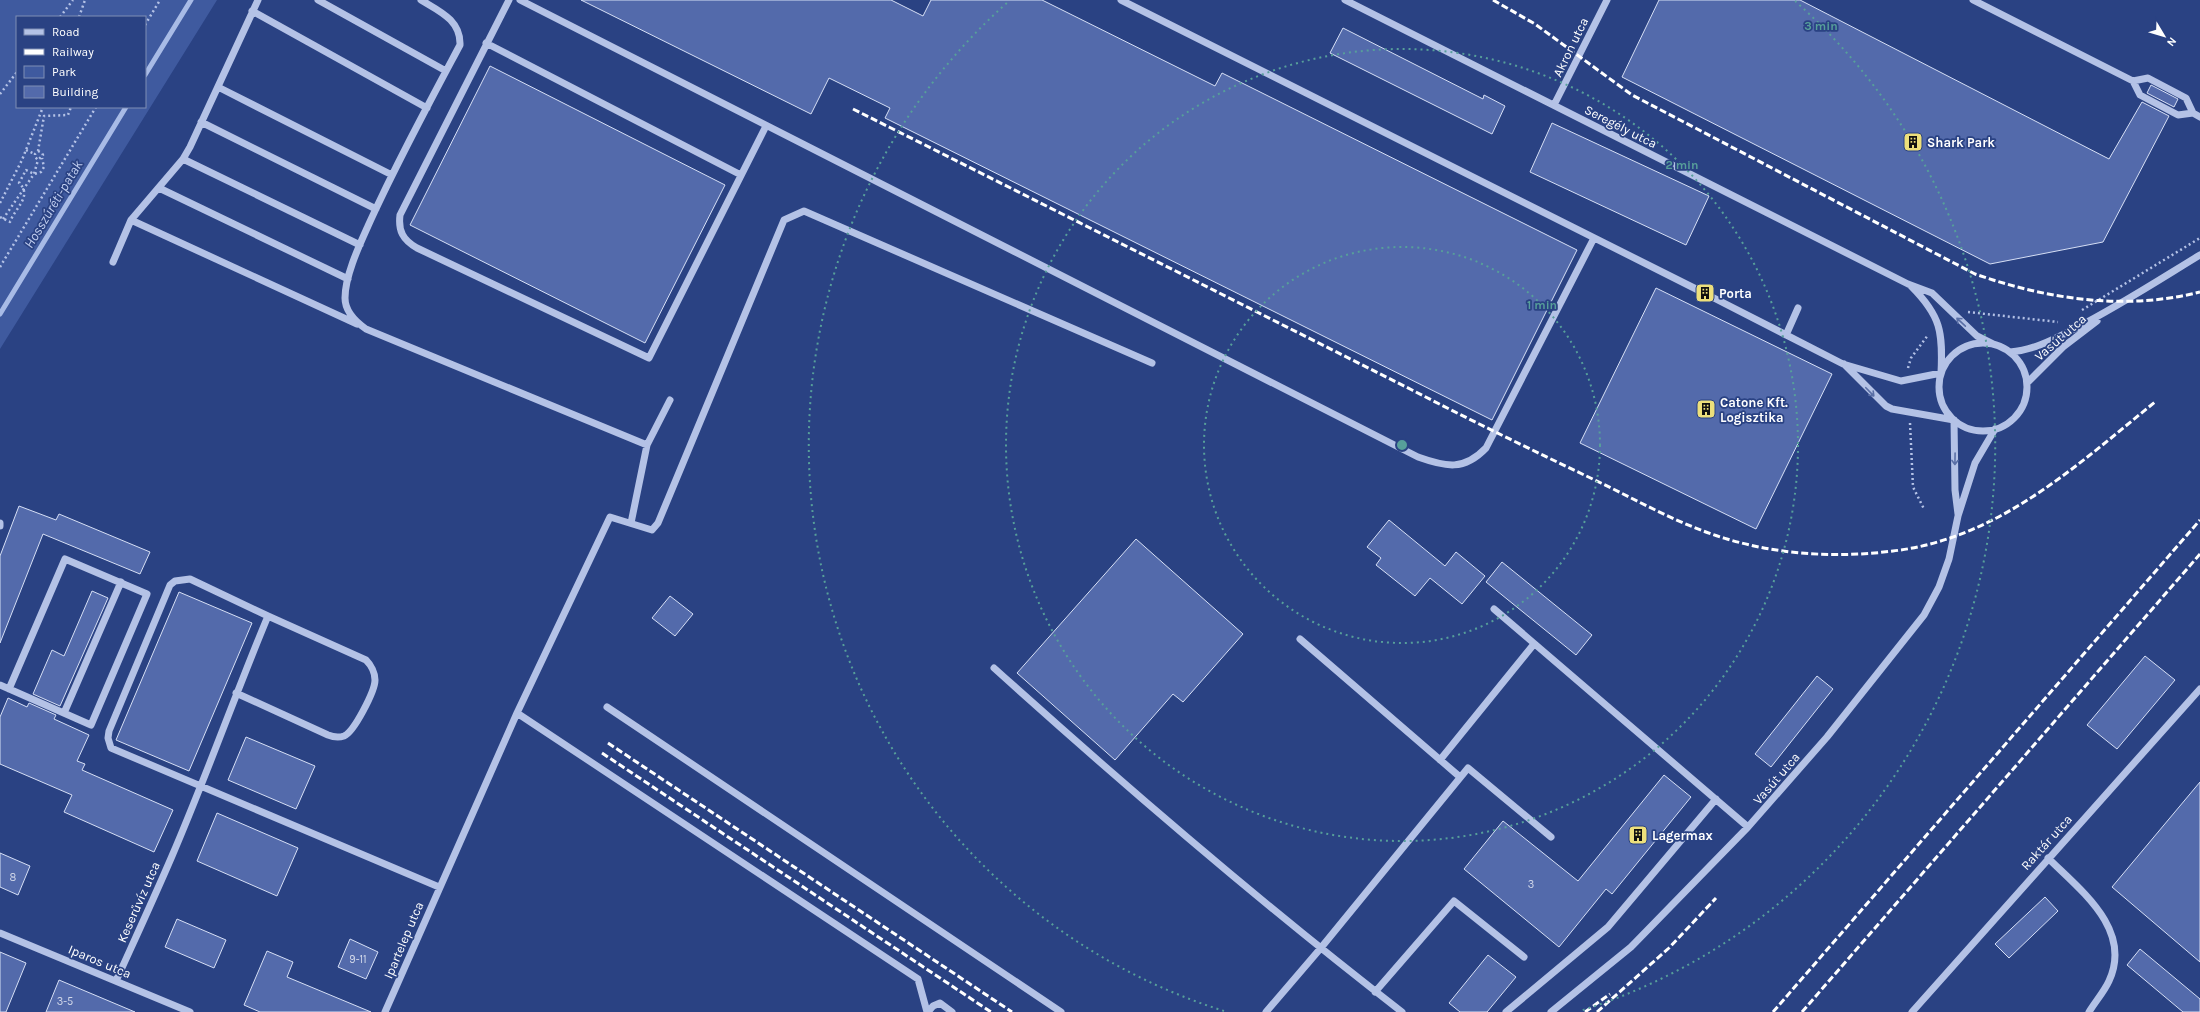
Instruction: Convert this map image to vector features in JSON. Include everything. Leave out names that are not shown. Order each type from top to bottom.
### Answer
[{"type":"street","points":[[113,262],[131,220],[183,159],[258,0]]},
{"type":"street","points":[[318,0],[446,71]]},
{"type":"street","points":[[366,329],[358,323],[347,309],[344,300],[348,279],[360,245],[392,175],[460,45],[458,29],[449,18],[422,0]]},
{"type":"street","points":[[509,0],[400,215],[400,232],[408,243],[416,248],[648,358],[766,126]]},
{"type":"street","points":[[520,0],[1411,453],[1436,464],[1452,466],[1466,463],[1478,457],[1486,448],[1594,238]]},
{"type":"street","points":[[1120,0],[1700,291]]},
{"type":"street","name":"Seregély utca","points":[[1345,0],[1908,284],[1932,293],[1977,336],[1993,344]]},
{"type":"street","name":"Akron utca","points":[[1554,105],[1607,0]]},
{"type":"street","points":[[1973,0],[2133,81],[2140,95],[2178,115],[2193,113]]},
{"type":"street","points":[[252,11],[427,108]]},
{"type":"street","points":[[486,43],[741,175]]},
{"type":"street","points":[[2133,81],[2148,78],[2186,98],[2193,113],[2200,117]]},
{"type":"street","points":[[218,86],[392,175]]},
{"type":"street","points":[[201,122],[376,209]]},
{"type":"street","points":[[183,159],[360,245]]},
{"type":"street","points":[[159,188],[348,279]]},
{"type":"street","points":[[670,400],[647,445],[631,523],[652,530],[658,523],[784,220],[804,211],[1152,364]]},
{"type":"street","points":[[131,220],[366,329],[647,445]]},
{"type":"street","name":"Vasút utca","points":[[2010,352],[2021,351],[2043,344],[2111,310],[2200,255]]},
{"type":"street","name":"Seregély utca","points":[[1908,284],[1923,298],[1940,328],[1942,348],[1941,373]]},
{"type":"street","points":[[1710,296],[1843,364],[1901,381],[1941,373]]},
{"type":"street","points":[[1786,335],[1798,308]]},
{"type":"street","name":"Vasút utca","points":[[2027,383],[2063,347],[2111,310]]},
{"type":"street","name":"Vasút utca","points":[[1976,343],[1993,344],[2010,352],[2022,366],[2027,383],[2026,398],[2019,412],[2005,425],[1987,431],[1970,429],[1954,420],[1943,404],[1940,394],[1941,373],[1946,363],[1961,349],[1976,343]]},
{"type":"street","points":[[1843,364],[1886,406],[1892,409],[1954,420]]},
{"type":"street","name":"Vasút utca","points":[[1954,420],[1955,490],[1958,516]]},
{"type":"street","name":"Vasút utca","points":[[1551,1012],[1631,947],[1748,827],[1827,737],[1924,616],[1940,587],[1949,559],[1958,516],[1976,463],[1995,429]]},
{"type":"street","name":"Ipartelep utca","points":[[385,1012],[443,877],[610,517],[631,523]]},
{"type":"street","points":[[0,685],[9,689],[64,713],[91,724],[147,594],[65,559],[9,689]]},
{"type":"street","points":[[236,693],[328,735],[337,737],[343,736],[354,728],[373,688],[375,680],[373,672],[366,660],[190,579],[175,581],[170,585],[108,731],[108,738],[111,748],[439,887]]},
{"type":"street","points":[[64,713],[121,582]]},
{"type":"street","points":[[1494,609],[1748,827]]},
{"type":"street","name":"Keserűvíz utca","points":[[116,981],[172,855],[268,616]]},
{"type":"street","points":[[1300,639],[1460,778]]},
{"type":"street","points":[[1440,760],[1534,644]]},
{"type":"street","points":[[994,668],[1130,789],[1320,949],[1402,1012]]},
{"type":"street","name":"Raktár utca","points":[[1912,1012],[2200,689]]},
{"type":"street","points":[[607,707],[1061,1012]]},
{"type":"street","points":[[518,713],[918,979],[928,1012]]},
{"type":"street","points":[[1266,1012],[1320,949],[1468,768],[1551,837]]},
{"type":"street","points":[[1506,1012],[1608,927],[1716,800]]},
{"type":"street","points":[[2048,858],[2099,909],[2106,919],[2112,938],[2115,962],[2109,981],[2089,1012]]},
{"type":"street","points":[[1375,992],[1454,901],[1524,957]]},
{"type":"street","name":"Iparos utca","points":[[0,932],[190,1012]]},
{"type":"street","points":[[928,1012],[933,1006],[940,1003],[952,1012]]},
{"type":"path","points":[[61,16],[73,0]]},
{"type":"path","points":[[79,16],[85,0]]},
{"type":"path","points":[[146,23],[160,0]]},
{"type":"path","points":[[0,94],[16,73]]},
{"type":"path","points":[[0,203],[26,150],[43,108]]},
{"type":"path","points":[[39,117],[56,114],[68,115],[71,108]]},
{"type":"path","points":[[0,267],[95,108]]},
{"type":"path","points":[[3,219],[34,174],[38,160],[35,158],[36,152],[44,116]]},
{"type":"path","points":[[0,217],[10,222],[23,201],[25,194],[23,186],[19,183],[23,173],[26,170],[34,174],[41,172],[44,167],[42,152],[26,150]]},
{"type":"path","points":[[38,160],[42,158]]},
{"type":"green space","points":[[0,0],[217,0],[0,349]]},
{"type":"building","points":[[581,0],[891,0],[923,16],[931,0],[1042,0],[1215,86],[1222,73],[1577,250],[1492,420],[885,118],[890,108],[829,78],[811,114]]},
{"type":"building","name":"Shark Park","points":[[1659,0],[1800,0],[2109,159],[2142,102],[2169,116],[2103,242],[1990,264],[1622,77]]},
{"type":"building","points":[[1343,28],[1483,99],[1484,95],[1505,106],[1492,134],[1330,53]]},
{"type":"building","points":[[490,66],[725,185],[645,343],[410,225]]},
{"type":"building","points":[[2151,85],[2178,99],[2174,107],[2147,93]]},
{"type":"building","points":[[1552,123],[1709,196],[1686,245],[1530,172]]},
{"type":"building","name":"Catone Kft. Logisztika","points":[[1656,288],[1832,374],[1756,529],[1580,443]]},
{"type":"building","points":[[19,506],[56,520],[59,514],[150,552],[140,574],[43,534],[0,643],[0,556]]},
{"type":"building","points":[[1389,520],[1445,566],[1456,552],[1485,576],[1462,604],[1430,578],[1415,596],[1376,565],[1381,558],[1367,547]]},
{"type":"building","points":[[1136,539],[1243,634],[1183,702],[1173,694],[1115,760],[1017,673]]},
{"type":"building","points":[[1502,562],[1592,635],[1576,655],[1486,582]]},
{"type":"building","points":[[92,591],[108,598],[60,706],[33,694],[52,650],[64,656]]},
{"type":"building","points":[[179,592],[252,623],[189,771],[116,740]]},
{"type":"building","points":[[670,596],[693,614],[675,636],[652,618]]},
{"type":"building","points":[[2145,656],[2175,680],[2117,749],[2087,725]]},
{"type":"building","points":[[1817,676],[1833,689],[1771,767],[1755,754]]},
{"type":"building","points":[[8,698],[27,707],[29,703],[56,715],[54,719],[89,735],[77,761],[85,764],[82,770],[173,810],[154,852],[64,812],[72,795],[0,764],[0,717]]},
{"type":"building","points":[[246,737],[315,766],[296,809],[228,780]]},
{"type":"building","points":[[1664,775],[1691,797],[1612,894],[1606,889],[1559,947],[1464,869],[1503,821],[1578,881]]},
{"type":"building","points":[[2200,782],[2200,962],[2112,887]]},
{"type":"building","points":[[217,813],[298,848],[277,896],[197,861]]},
{"type":"building","points":[[0,853],[30,866],[18,895],[0,887]]},
{"type":"building","points":[[2045,897],[2058,911],[2009,958],[1995,944]]},
{"type":"building","points":[[177,919],[226,940],[214,968],[165,947]]},
{"type":"building","points":[[350,939],[378,952],[366,979],[338,967]]},
{"type":"building","points":[[2140,949],[2200,999],[2200,1012],[2183,1012],[2127,965]]},
{"type":"building","points":[[267,951],[293,962],[287,977],[371,1012],[260,1012],[244,1005]]},
{"type":"building","points":[[0,952],[26,963],[6,1012],[0,1012]]},
{"type":"building","points":[[1488,955],[1516,977],[1487,1012],[1460,1012],[1449,1003]]},
{"type":"building","points":[[59,980],[135,1012],[46,1012]]},
{"type":"waterway","name":"Hosszúréti-patak","points":[[146,73],[191,0]]},
{"type":"waterway","name":"Hosszúréti-patak","points":[[0,314],[125,108]]},
{"type":"railway","points":[[1493,0],[1535,24],[1632,95],[1975,274],[2030,290],[2086,300],[2143,301],[2171,298],[2200,292]]},
{"type":"railway","points":[[853,109],[1459,414],[1647,506],[1711,534],[1768,549],[1809,554],[1872,553],[1931,544],[1967,532],[2034,496],[2096,451],[2155,402]]},
{"type":"railway","points":[[1773,1012],[2200,520]]},
{"type":"railway","points":[[1802,1012],[2200,554]]},
{"type":"railway","points":[[608,743],[1012,1012]]},
{"type":"railway","points":[[602,753],[991,1012]]},
{"type":"railway","points":[[1597,1012],[1669,948],[1716,898]]},
{"type":"railway","points":[[1585,1012],[1610,994]]},
{"type":"place","name":"Shark Park","points":[[1913,142]]},
{"type":"place","name":"Porta","points":[[1705,293]]},
{"type":"place","name":"Catone Kft. Logisztika","points":[[1706,409]]},
{"type":"place","name":"Lagermax","points":[[1638,835]]}]
